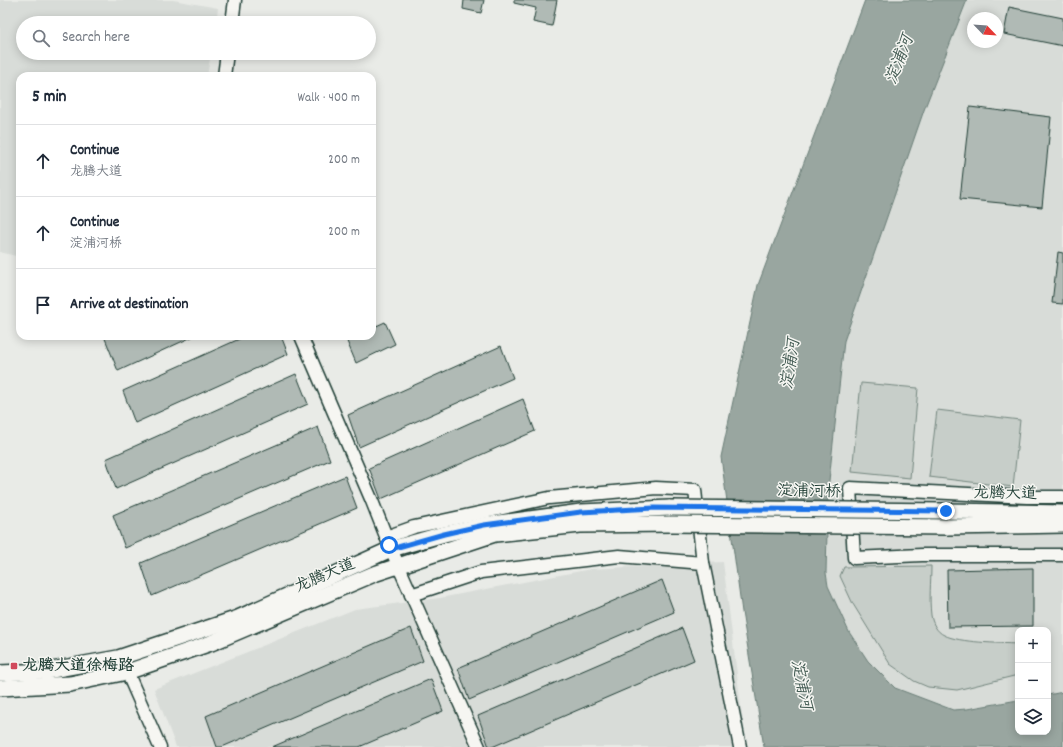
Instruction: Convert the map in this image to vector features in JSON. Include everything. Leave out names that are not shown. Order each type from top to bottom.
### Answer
[{"type":"main road","name":"龙腾大道","points":[[0,673],[46,671],[118,658],[170,642],[238,618],[388,543],[444,534],[484,525],[581,512],[670,508]]},
{"type":"main road","name":"淀浦河桥","points":[[670,508],[946,511]]},
{"type":"main road","name":"龙腾大道","points":[[946,511],[1063,513]]},
{"type":"main road","name":"龙腾大道","points":[[0,688],[70,684],[127,672],[211,644],[374,574],[495,534],[580,525],[670,524]]},
{"type":"main road","name":"淀浦河桥","points":[[670,524],[947,527]]},
{"type":"main road","name":"龙腾大道","points":[[947,527],[1063,525]]},
{"type":"street","points":[[233,16],[235,0]]},
{"type":"street","points":[[225,72],[226,60]]},
{"type":"street","points":[[303,340],[372,501],[388,543],[479,747]]},
{"type":"street","points":[[388,543],[414,527],[549,498],[656,488],[695,490],[703,563],[740,747]]},
{"type":"street","points":[[1063,497],[1027,497],[850,488],[854,558],[922,555],[1063,555]]},
{"type":"street","points":[[412,595],[481,572],[619,556],[703,563]]},
{"type":"street","points":[[127,672],[160,747]]},
{"type":"shaded area","points":[[0,0],[173,0],[218,8],[217,16],[16,16],[16,60],[210,60],[208,72],[16,72],[16,256],[0,252]]},
{"type":"shaded area","points":[[967,0],[1063,0],[1063,692],[1051,694],[1051,627],[1015,627],[1015,701],[953,710],[895,688],[868,661],[849,632],[828,586],[826,573],[828,490],[844,341],[924,110]]},
{"type":"shaded area","points":[[861,383],[918,388],[910,478],[852,472]]},
{"type":"shaded area","points":[[937,410],[1020,420],[1013,487],[929,477]]},
{"type":"shaded area","points":[[723,562],[746,747],[176,747],[154,689],[355,609],[440,598],[591,569]]},
{"type":"shaded area","points":[[931,566],[931,615],[932,621],[937,629],[941,634],[960,640],[1015,644],[1015,676],[957,690],[928,687],[914,681],[890,664],[853,604],[840,576],[844,567]]},
{"type":"water","name":"淀浦河","points":[[865,0],[967,0],[924,110],[844,341],[828,490],[826,573],[828,586],[849,632],[868,661],[895,688],[953,710],[1015,701],[1015,735],[1051,735],[1051,694],[1063,692],[1063,747],[764,747],[742,612],[721,457],[758,285]]},
{"type":"building","points":[[464,0],[484,0],[481,13],[463,9]]},
{"type":"building","points":[[514,0],[557,0],[552,26],[533,22],[536,8],[514,3]]},
{"type":"building","points":[[1009,7],[1063,18],[1063,46],[1004,34]]},
{"type":"building","points":[[970,107],[1051,117],[1042,207],[960,199]]},
{"type":"building","points":[[1058,252],[1063,253],[1063,304],[1052,303]]},
{"type":"building","points":[[385,322],[395,344],[356,363],[346,340],[376,340],[376,326]]},
{"type":"building","points":[[106,340],[185,340],[118,371]]},
{"type":"building","points":[[237,340],[283,340],[288,354],[135,423],[123,391]]},
{"type":"building","points":[[501,346],[513,378],[359,447],[348,415]]},
{"type":"building","points":[[296,374],[308,404],[116,489],[106,459]]},
{"type":"building","points":[[523,399],[535,431],[381,499],[369,468]]},
{"type":"building","points":[[318,427],[330,460],[125,548],[113,515]]},
{"type":"building","points":[[345,476],[357,508],[152,596],[141,563]]},
{"type":"building","points":[[1033,568],[1033,626],[948,627],[947,570]]},
{"type":"building","points":[[662,580],[674,612],[469,700],[458,668]]},
{"type":"building","points":[[411,628],[423,661],[222,747],[217,747],[206,716]]},
{"type":"building","points":[[682,628],[694,660],[489,747],[478,716]]},
{"type":"building","points":[[431,679],[443,711],[359,747],[272,747]]},
{"type":"place","name":"龙腾大道徐梅路","points":[[14,666]]},
{"type":"route","points":[[389,545],[391,549],[444,534],[484,525],[581,512],[654,508],[946,511]]}]
